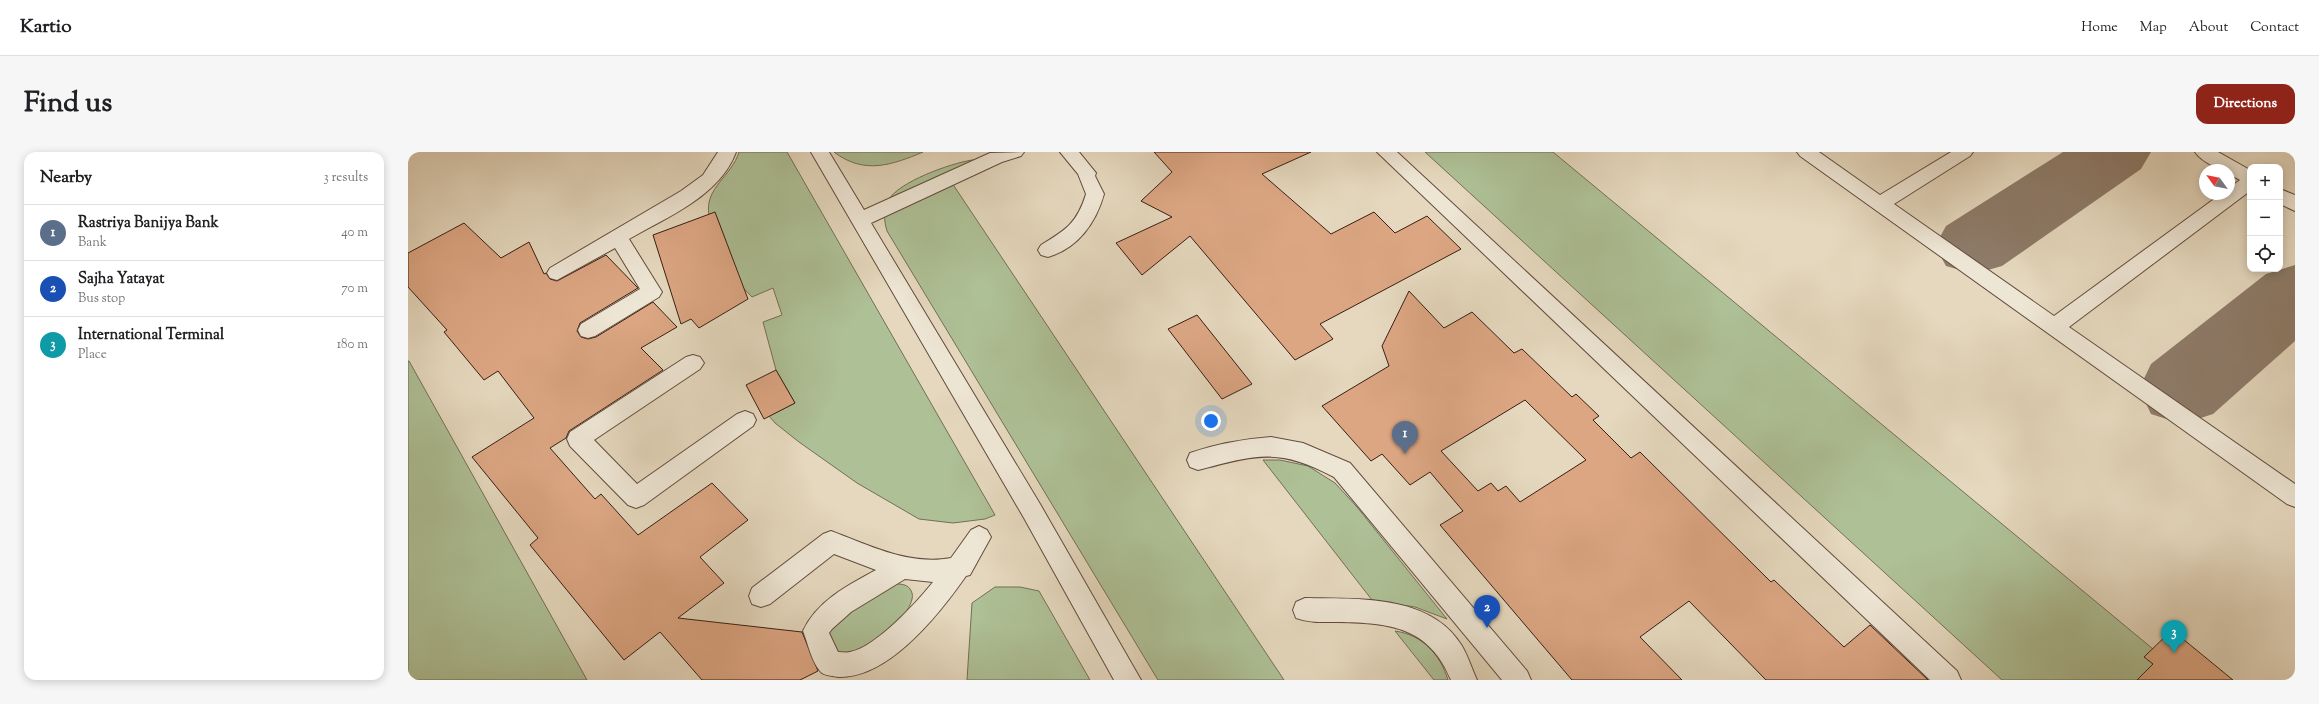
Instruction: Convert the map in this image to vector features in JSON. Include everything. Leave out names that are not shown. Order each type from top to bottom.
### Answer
[{"type":"street","points":[[557,273],[688,196],[710,179],[724,160],[727,152]]},
{"type":"street","points":[[820,152],[1032,511],[1128,680]]},
{"type":"street","points":[[860,220],[996,157],[1015,152]]},
{"type":"street","points":[[1048,250],[1077,232],[1090,214],[1095,194],[1086,176],[1087,173],[1069,152]]},
{"type":"street","points":[[1386,152],[1948,680]]},
{"type":"street","points":[[1806,152],[2295,497]]},
{"type":"street","points":[[1880,204],[1964,152]]},
{"type":"street","points":[[2204,152],[2247,176]]},
{"type":"street","points":[[2054,327],[2247,184]]},
{"type":"street","points":[[2283,198],[2295,204]]},
{"type":"street","points":[[588,330],[652,292],[618,237]]},
{"type":"street","points":[[693,363],[578,440],[636,498],[745,420]]},
{"type":"street","points":[[1198,460],[1258,445],[1285,446],[1317,456],[1342,470],[1518,680]]},
{"type":"street","points":[[901,568],[844,603],[823,620],[816,631],[823,651],[831,664],[843,666],[864,661],[896,640],[931,604],[961,567],[979,537]]},
{"type":"street","points":[[761,596],[831,542],[901,568],[927,572],[944,571],[961,567]]},
{"type":"street","points":[[1305,610],[1382,612],[1415,620],[1430,628],[1449,647],[1460,667],[1464,680]]},
{"type":"green space","points":[[739,152],[787,152],[995,515],[985,519],[953,523],[919,519],[857,483],[799,442],[775,423],[769,416],[795,403],[776,370],[763,322],[782,315],[773,288],[752,297],[722,266],[733,261],[715,213],[709,215],[709,206],[714,190],[731,168]]},
{"type":"green space","points":[[834,152],[923,152],[889,164],[867,166],[856,164]]},
{"type":"green space","points":[[1425,152],[1553,152],[2153,649],[2145,657],[2153,664],[2137,680],[2002,680]]},
{"type":"green space","points":[[972,160],[984,160],[952,183],[1284,680],[1158,680],[887,231],[885,209],[893,194],[913,180],[926,174]]},
{"type":"green space","points":[[409,361],[587,680],[408,680]]},
{"type":"green space","points":[[1263,460],[1280,460],[1308,466],[1335,483],[1357,507],[1447,619],[1415,607],[1372,600]]},
{"type":"green space","points":[[891,584],[901,584],[909,587],[912,593],[912,598],[907,611],[891,630],[878,641],[846,657],[828,648],[828,621]]},
{"type":"green space","points":[[995,587],[1020,587],[1039,591],[1090,680],[967,680],[972,603]]},
{"type":"green space","points":[[1395,631],[1414,637],[1429,647],[1440,662],[1448,680],[1434,680]]},
{"type":"building","points":[[1154,152],[1311,152],[1262,174],[1331,234],[1374,212],[1395,233],[1427,216],[1461,249],[1320,324],[1333,339],[1295,360],[1190,236],[1142,275],[1116,243],[1172,217],[1141,201],[1172,172]]},
{"type":"building","points":[[715,212],[748,299],[699,328],[691,319],[681,324],[653,235]]},
{"type":"building","points":[[464,223],[501,258],[529,242],[544,274],[546,273],[550,279],[557,281],[606,255],[638,288],[580,323],[577,331],[581,337],[588,339],[596,337],[653,302],[677,327],[641,348],[663,370],[569,431],[566,438],[550,448],[595,499],[601,494],[638,535],[712,483],[748,520],[700,557],[724,583],[678,618],[802,632],[818,671],[800,680],[702,680],[660,632],[624,660],[530,545],[538,538],[472,457],[534,418],[498,371],[484,380],[444,332],[447,330],[408,287],[408,253]]},
{"type":"building","points":[[1409,291],[1444,328],[1472,312],[1514,353],[1522,349],[1572,397],[1576,394],[1599,416],[1593,420],[1631,458],[1640,452],[1771,582],[1774,580],[1844,647],[1870,625],[1928,680],[1766,680],[1689,601],[1640,637],[1682,680],[1572,680],[1440,525],[1463,511],[1430,472],[1410,485],[1382,454],[1371,461],[1322,406],[1389,366],[1382,346]],"holes":[[[1525,400],[1586,460],[1520,502],[1506,486],[1498,491],[1491,483],[1478,491],[1441,451]]]},
{"type":"building","points":[[1197,315],[1252,384],[1222,399],[1168,329]]},
{"type":"building","points":[[776,370],[795,403],[764,419],[746,385]]},
{"type":"building","points":[[2172,630],[2233,680],[2137,680],[2153,664],[2144,657]]},
{"type":"taxiway","points":[[1974,246],[2115,152]]},
{"type":"taxiway","points":[[2182,389],[2295,295]]},
{"type":"place","name":"Rastriya Banijya Bank","points":[[1405,454]]},
{"type":"place","name":"Sajha Yatayat","points":[[1487,628]]},
{"type":"place","name":"International Terminal","points":[[2174,653]]}]
